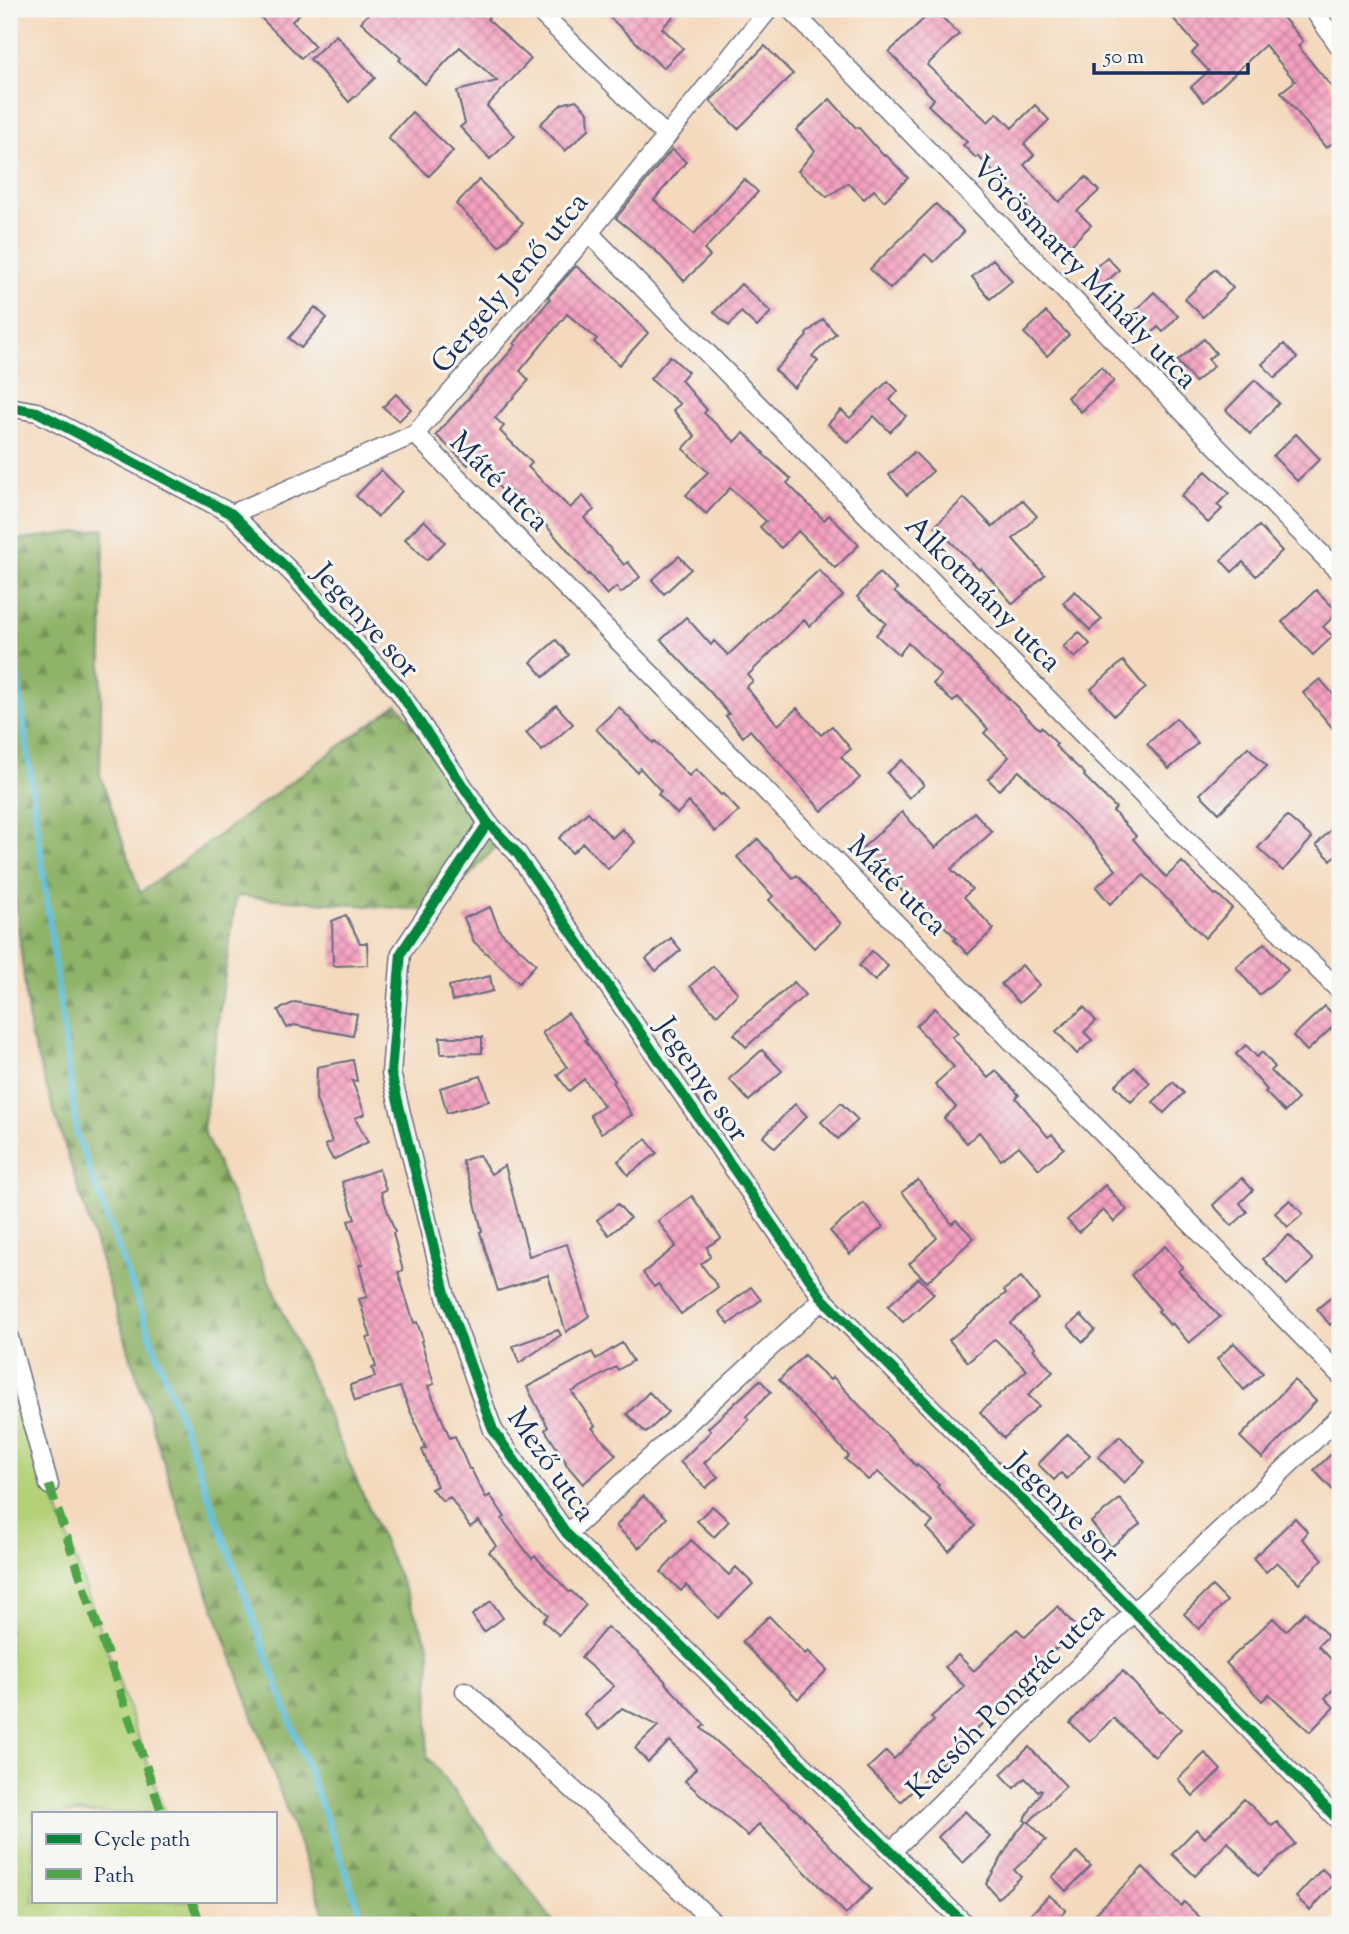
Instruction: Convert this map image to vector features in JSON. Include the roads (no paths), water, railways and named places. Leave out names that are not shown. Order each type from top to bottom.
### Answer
[{"type":"street","points":[[537,9],[666,136]]},
{"type":"street","name":"Gergely Jenő utca","points":[[232,514],[415,434],[589,233],[769,9]]},
{"type":"street","name":"Vörösmarty Mihály utca","points":[[790,9],[1340,573]]},
{"type":"street","points":[[1313,9],[1340,47]]},
{"type":"street","name":"Alkotmány utca","points":[[589,233],[1176,829],[1340,991]]},
{"type":"street","name":"Jegenye sor","points":[[9,407],[37,412],[232,514],[293,574],[398,690],[488,823],[517,853],[823,1299],[1340,1822]]},
{"type":"street","name":"Máté utca","points":[[415,434],[1340,1375]]},
{"type":"street","name":"Mező utca","points":[[488,823],[401,953],[391,1073],[446,1297],[493,1430],[567,1534],[966,1925]]},
{"type":"street","points":[[567,1534],[823,1299]]},
{"type":"street","points":[[9,1338],[49,1485]]},
{"type":"street","name":"Kacsóh Pongrác utca","points":[[892,1852],[1134,1612],[1340,1416]]},
{"type":"street","points":[[465,1691],[625,1837],[716,1925]]},
{"type":"waterway","points":[[9,609],[77,1135],[365,1925]]}]
